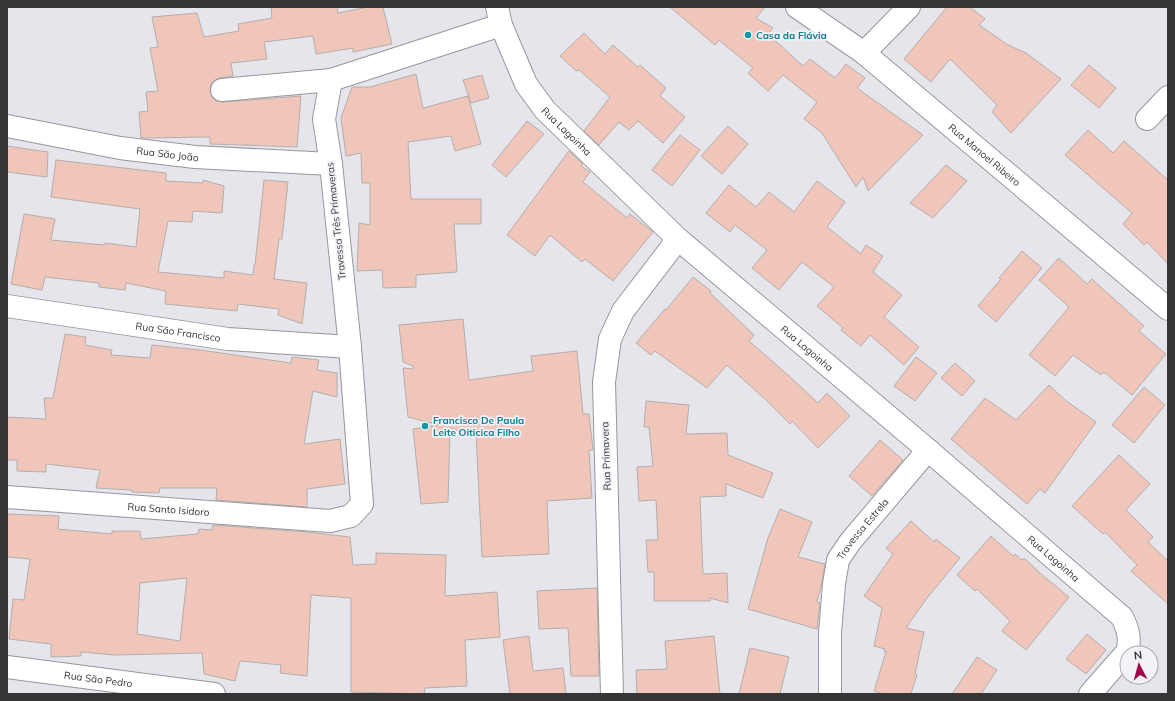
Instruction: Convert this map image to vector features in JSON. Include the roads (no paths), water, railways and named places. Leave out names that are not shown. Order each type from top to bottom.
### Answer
[{"type":"street","name":"Rua Manoel Ribeiro","points":[[797,7],[864,53],[1168,309]]},
{"type":"street","points":[[864,53],[909,7]]},
{"type":"street","points":[[222,90],[330,80],[499,16]]},
{"type":"street","name":"Rua Lagoinha","points":[[499,16],[526,84],[545,110],[678,239],[928,450],[1122,617],[1128,630],[1129,644],[1127,652],[1090,694]]},
{"type":"street","name":"Travessa Três Primaveras","points":[[330,80],[324,119],[331,164],[350,346],[362,504],[351,516],[330,521]]},
{"type":"street","points":[[1147,119],[1168,97]]},
{"type":"street","name":"Rua São João","points":[[7,126],[128,149],[195,157],[331,164]]},
{"type":"street","name":"Rua Primavera","points":[[612,694],[604,382],[610,339],[622,311],[678,239]]},
{"type":"street","name":"Rua São Francisco","points":[[7,306],[228,339],[350,346]]},
{"type":"street","name":"Travessa Estrela","points":[[830,694],[830,633],[834,584],[838,560],[850,542],[928,450]]},
{"type":"street","name":"Rua Santo Isidoro","points":[[7,497],[330,521]]},
{"type":"street","name":"Rua São Pedro","points":[[7,666],[214,694]]},
{"type":"place","name":"Casa da Flávia","points":[[748,35]]},
{"type":"place","name":"Francisco De Paula Leite Oiticica Filho","points":[[425,426]]}]
